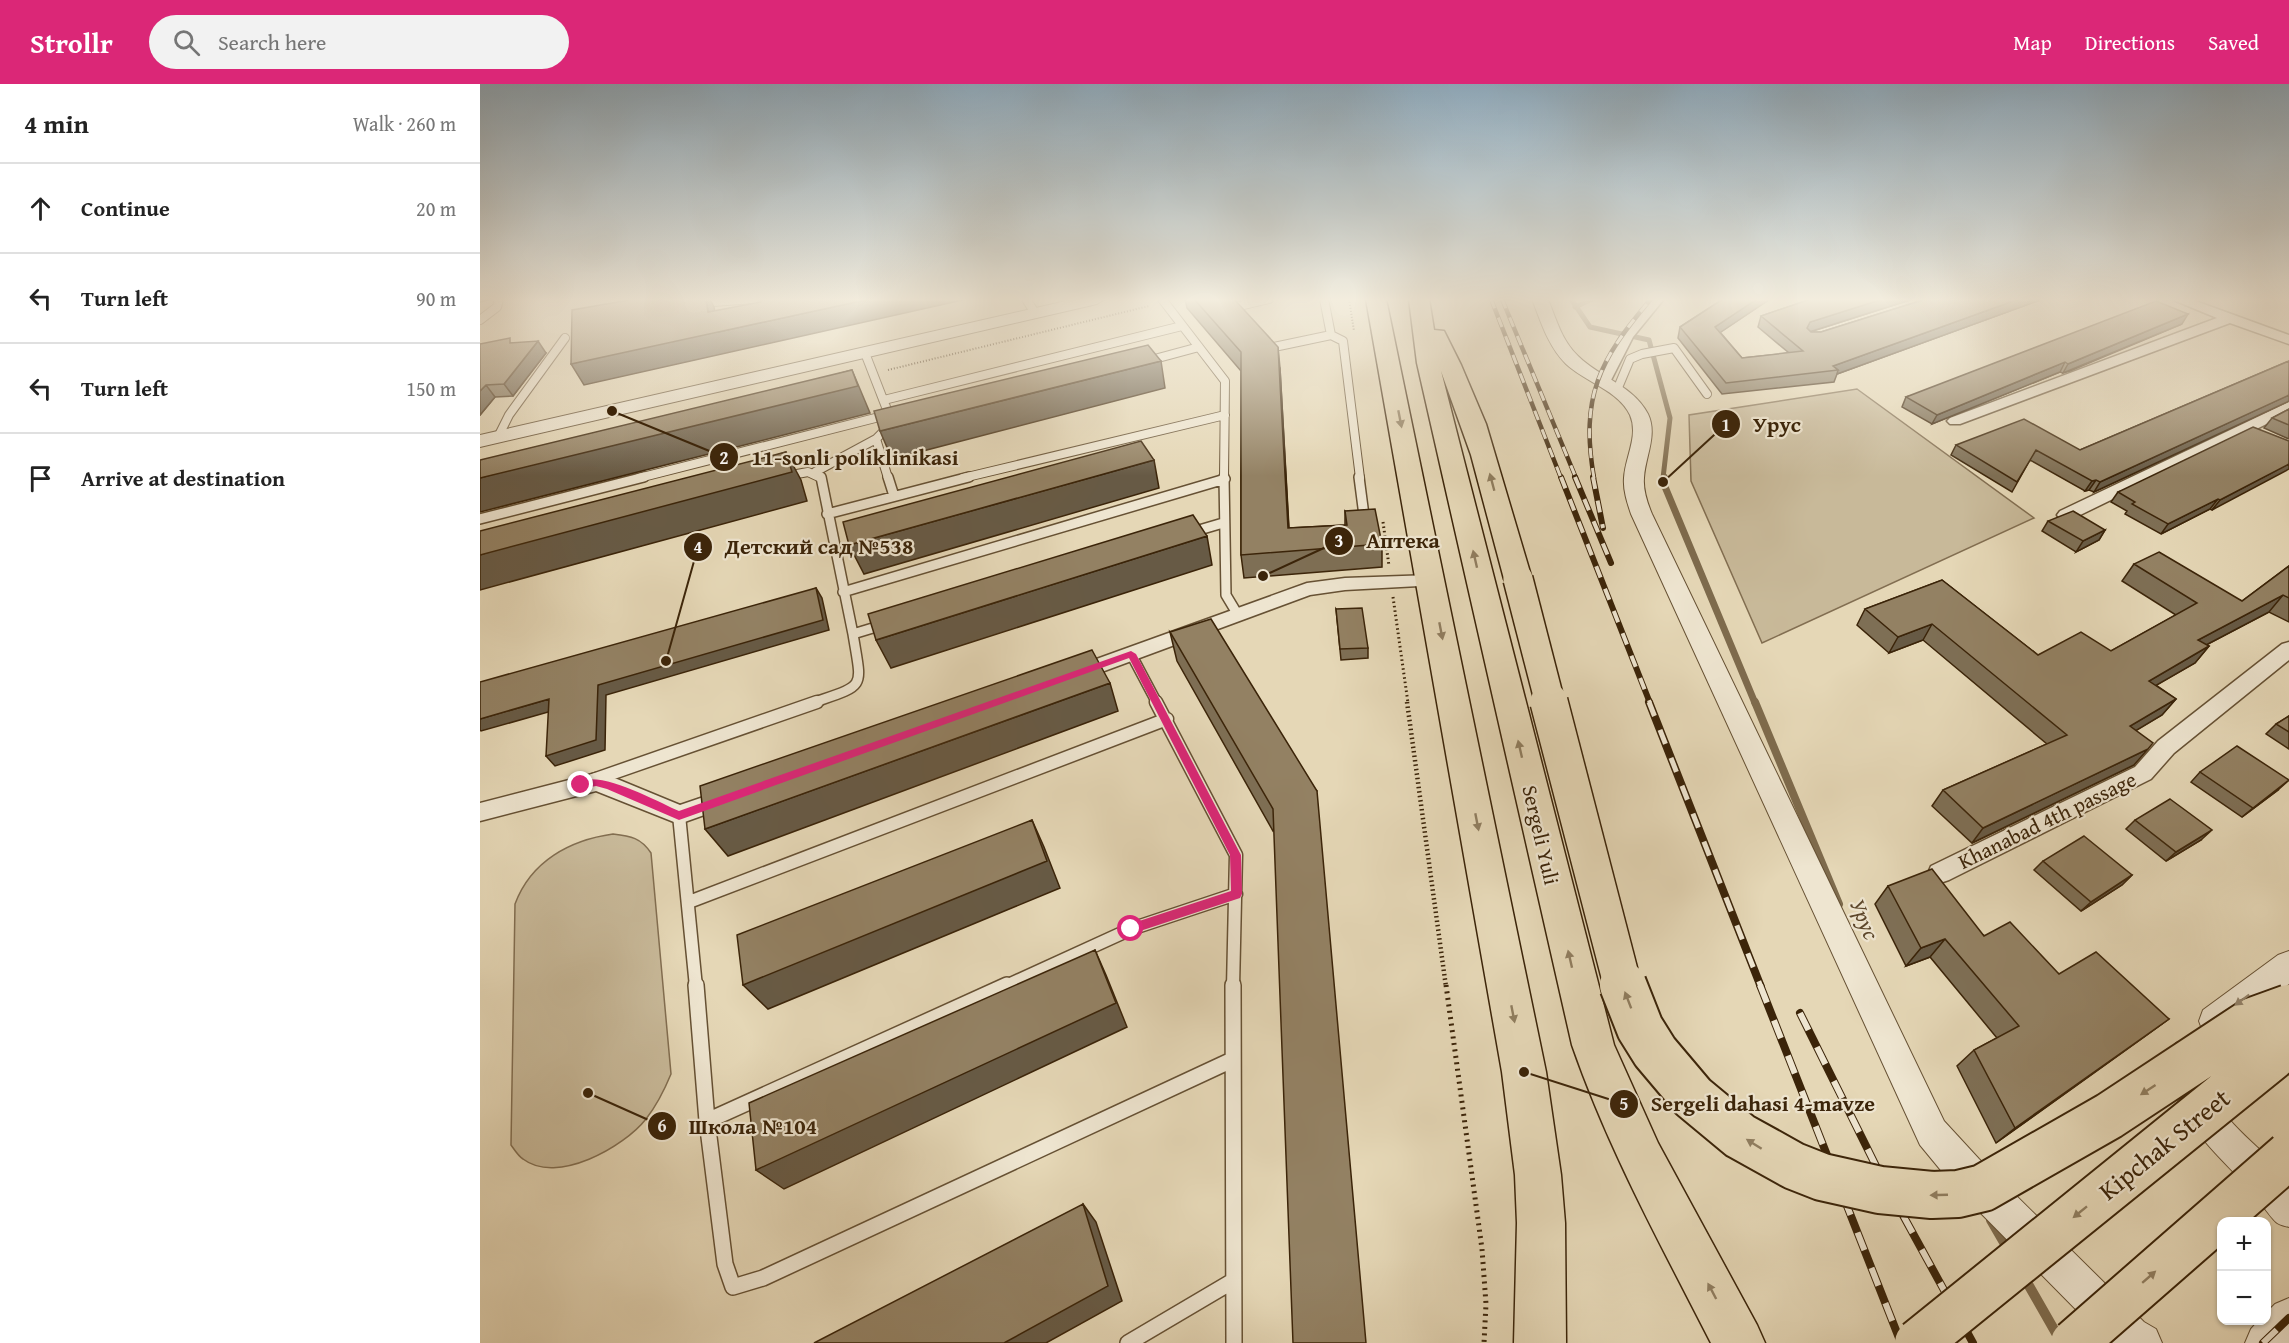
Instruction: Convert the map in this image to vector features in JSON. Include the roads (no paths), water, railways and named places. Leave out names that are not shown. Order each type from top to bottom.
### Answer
[{"type":"main road","points":[[1387,358],[1530,1118],[1538,1174],[1541,1223],[1540,1343]]},
{"type":"main road","name":"Sergeli Yuli","points":[[1428,358],[1593,1045],[1605,1080],[1635,1148],[1739,1343]]},
{"type":"main road","points":[[1447,358],[1485,457],[1619,976],[1636,1020],[1655,1052],[1693,1097],[1740,1136],[1822,1177],[1880,1190],[1932,1196],[1958,1194],[1983,1188],[2109,1116],[2253,1021],[2289,1008]]},
{"type":"main road","name":"Kipchak Street","points":[[1918,1343],[2289,1043]]},
{"type":"main road","points":[[2074,1343],[2289,1155]]},
{"type":"street","points":[[489,439],[844,358]]},
{"type":"street","points":[[1570,358],[1628,399],[1641,420],[1640,445],[1633,485],[1636,500],[1660,556],[1932,1133],[1966,1172],[2130,1336],[2142,1343]]},
{"type":"street","points":[[1611,386],[1618,358]]},
{"type":"street","points":[[1955,421],[2124,358]]},
{"type":"street","points":[[2066,515],[2289,407]]},
{"type":"street","points":[[2247,429],[2268,438]]},
{"type":"street","points":[[1054,681],[1320,586],[1431,581]]},
{"type":"street","name":"Khanabad 4th passage","points":[[1940,873],[2143,773],[2166,747],[2289,649]]},
{"type":"street","points":[[480,812],[596,782],[609,785],[679,815],[745,792]]},
{"type":"street","points":[[2289,965],[2194,1037],[2189,1046],[2187,1066],[2189,1078],[2201,1106],[2217,1130],[2278,1190],[2289,1209]]},
{"type":"street","points":[[2217,1130],[2289,1192]]},
{"type":"street","points":[[2265,1343],[2289,1318]]},
{"type":"lane","points":[[489,439],[550,358]]},
{"type":"lane","points":[[867,358],[884,400],[891,427]]},
{"type":"lane","points":[[884,400],[1054,358]]},
{"type":"lane","points":[[1142,362],[1158,358]]},
{"type":"lane","points":[[1207,358],[1225,381],[1223,523],[1226,595],[1238,615]]},
{"type":"lane","points":[[1345,358],[1365,523]]},
{"type":"lane","points":[[1611,386],[1633,358]]},
{"type":"lane","points":[[1681,358],[1707,394]]},
{"type":"lane","points":[[480,519],[887,415]]},
{"type":"lane","points":[[827,514],[1042,458],[1225,415]]},
{"type":"lane","points":[[781,477],[804,471],[815,472],[876,439],[891,427],[902,424]]},
{"type":"lane","points":[[876,439],[894,496]]},
{"type":"lane","points":[[581,785],[845,692],[856,686],[860,679],[853,634],[821,477],[815,472]]},
{"type":"lane","points":[[843,592],[1225,479]]},
{"type":"lane","points":[[1178,537],[1223,523]]},
{"type":"lane","points":[[853,634],[898,621]]},
{"type":"lane","points":[[1131,654],[1167,718],[1236,855],[1232,1060],[1234,1343]]},
{"type":"lane","points":[[689,902],[1167,718]]},
{"type":"lane","points":[[679,815],[689,902],[707,1121],[725,1264],[734,1287],[763,1278],[1232,1060]]},
{"type":"lane","points":[[707,1121],[1131,929],[1236,894]]},
{"type":"lane","points":[[1128,1343],[1233,1281]]},
{"type":"waterway","name":"Урус","points":[[1654,358],[1670,418],[1663,478]]},
{"type":"waterway","name":"Урус","points":[[1664,477],[1663,482],[1755,703]]},
{"type":"waterway","name":"Урус","points":[[1755,702],[1839,904]]},
{"type":"waterway","name":"Урус","points":[[1991,1220],[2009,1251]]},
{"type":"waterway","name":"Урус","points":[[2024,1277],[2060,1340]]},
{"type":"railway","points":[[1514,358],[1561,478]]},
{"type":"railway","points":[[1526,358],[1576,478]]},
{"type":"railway","points":[[1594,478],[1590,450],[1592,402],[1608,358]]},
{"type":"railway","points":[[1561,477],[1650,703]]},
{"type":"railway","points":[[1575,477],[1611,563]]},
{"type":"railway","points":[[1593,477],[1603,528]]},
{"type":"railway","points":[[1649,702],[1761,987]]},
{"type":"railway","points":[[1760,985],[1901,1343]]},
{"type":"railway","points":[[1800,1013],[1876,1166],[1973,1343]]},
{"type":"railway","points":[[2263,1343],[2289,1318]]},
{"type":"place","name":"11-sonli poliklinikasi","points":[[612,411]]},
{"type":"place","name":"Урус","points":[[1663,482]]},
{"type":"place","name":"Аптека","points":[[1263,576]]},
{"type":"place","name":"Детский сад №538","points":[[666,661]]},
{"type":"place","name":"Sergeli dahasi 4-mavze","points":[[1524,1072]]},
{"type":"place","name":"Школа №104","points":[[588,1093]]}]
